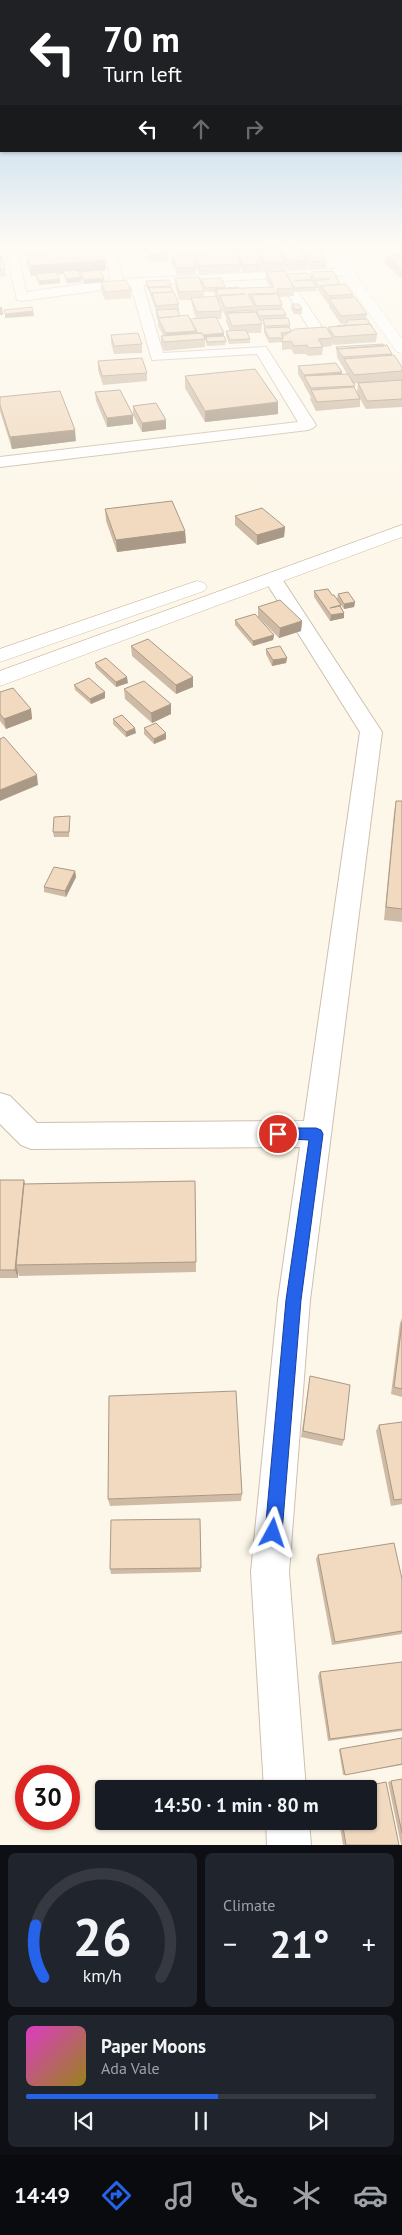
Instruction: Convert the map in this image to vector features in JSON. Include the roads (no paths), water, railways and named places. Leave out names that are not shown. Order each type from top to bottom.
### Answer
[{"type":"main road","points":[[391,330],[402,349]]},
{"type":"main road","points":[[0,656],[402,515]]},
{"type":"main road","points":[[0,680],[402,530]]},
{"type":"street","points":[[0,462],[308,425],[261,350],[156,357],[149,330]]},
{"type":"street","points":[[274,579],[371,732],[294,1300],[270,1572],[284,1780]]},
{"type":"street","points":[[0,1105],[30,1136],[316,1134]]},
{"type":"street","points":[[288,1830],[289,1845]]}]
